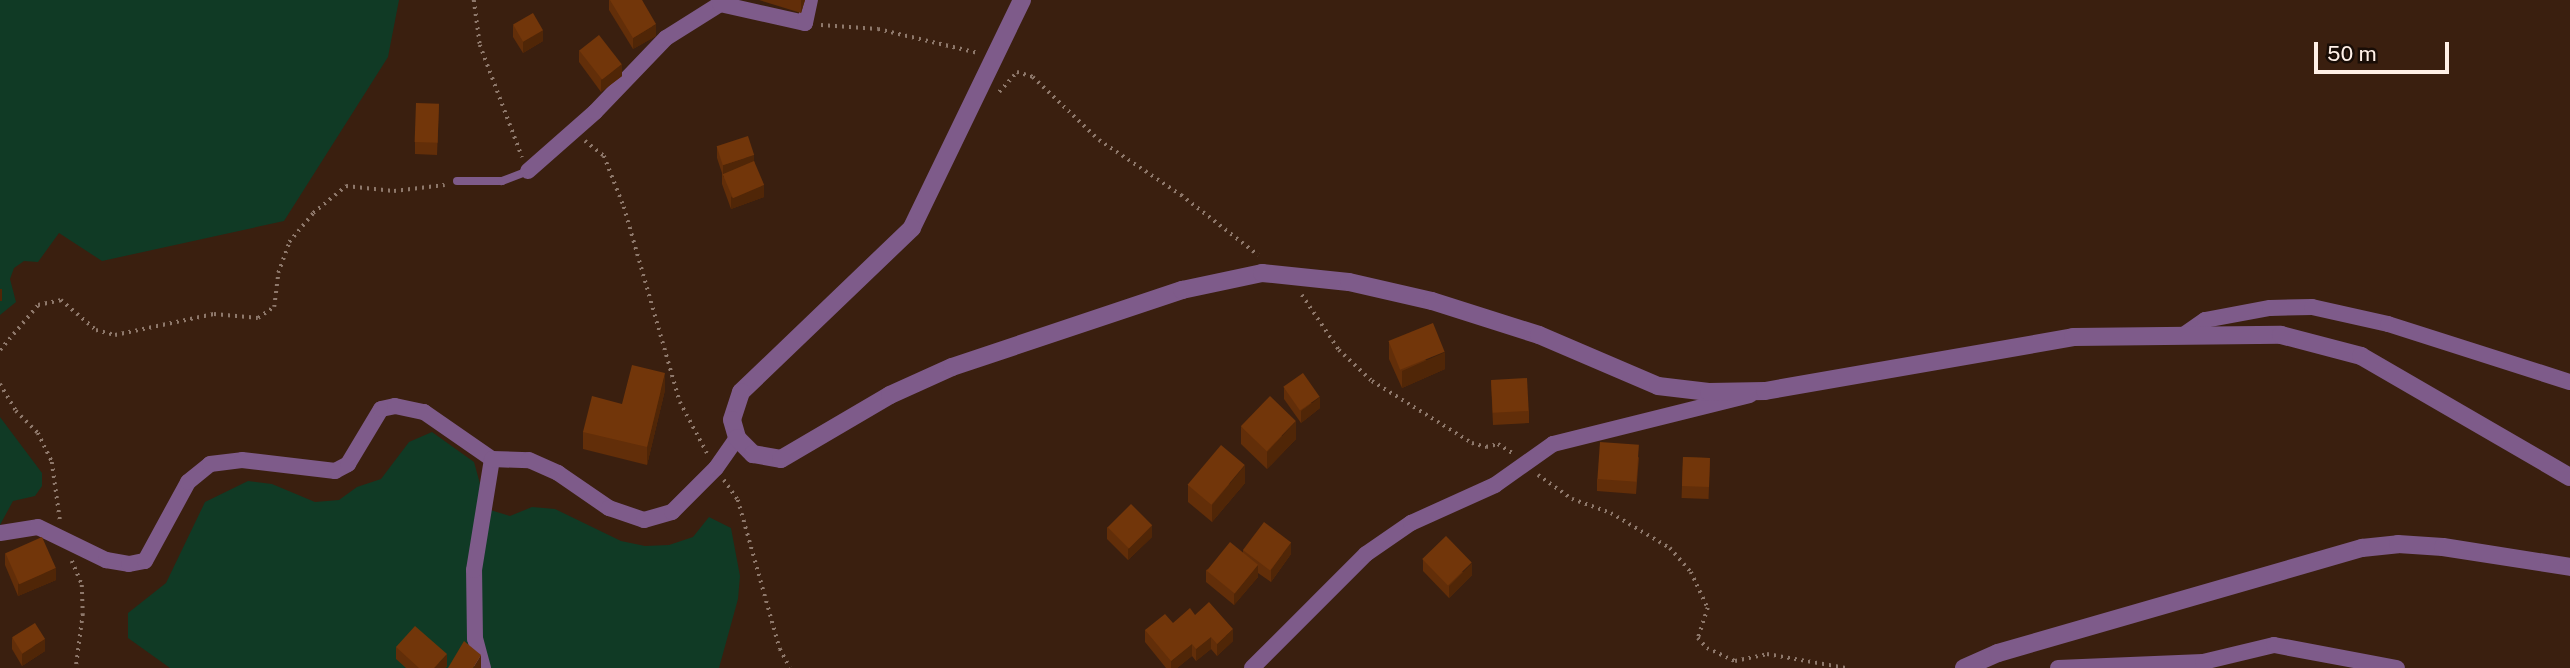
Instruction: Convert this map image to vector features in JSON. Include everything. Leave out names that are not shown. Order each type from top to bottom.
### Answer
[{"type":"street","points":[[528,171],[571,130],[595,112],[666,38],[720,4],[805,23],[810,0]]},
{"type":"street","points":[[1022,0],[980,94],[912,228],[741,392],[732,420],[737,439],[753,454],[782,459],[890,395],[952,367],[1212,281],[1243,274],[1349,282],[1432,301],[1515,326],[1658,386],[1709,392],[1765,391]]},
{"type":"street","points":[[2182,336],[2205,320],[2270,308],[2312,307],[2388,324],[2570,382]]},
{"type":"street","points":[[1252,668],[1366,554],[1411,523],[1495,485],[1553,444],[1765,391],[2073,337],[2281,335],[2361,356],[2570,477]]},
{"type":"street","points":[[0,533],[38,527],[106,560],[128,564],[145,561],[188,482],[210,464],[242,460],[335,471],[348,464],[381,409],[395,406],[424,412],[492,459],[529,460],[558,473],[609,508],[644,520],[672,512],[716,468],[737,439]]},
{"type":"street","points":[[483,668],[475,639],[474,570],[492,459]]},
{"type":"street","points":[[1964,668],[1998,653],[2362,548],[2398,544],[2443,547],[2570,567]]},
{"type":"street","points":[[2058,668],[2203,663],[2274,645],[2397,668]]},
{"type":"lane","points":[[457,181],[502,181],[528,171]]},
{"type":"path","points":[[474,0],[480,45],[528,171]]},
{"type":"path","points":[[805,23],[878,29],[996,59]]},
{"type":"path","points":[[980,94],[991,99],[1017,72],[1033,77],[1099,140],[1289,276],[1339,350],[1372,381],[1472,443],[1486,447],[1498,444],[1572,499],[1611,513],[1670,548],[1691,572],[1708,608],[1698,638],[1707,648],[1735,661],[1767,654],[1846,668]]},
{"type":"path","points":[[571,130],[604,156],[644,271],[680,402],[716,468],[738,500],[780,649],[790,668]]},
{"type":"path","points":[[0,350],[38,305],[61,300],[96,330],[115,335],[214,314],[258,317],[274,307],[278,273],[289,242],[313,212],[346,186],[431,190],[457,181]]},
{"type":"green space","points":[[0,0],[399,0],[388,57],[284,221],[102,261],[59,233],[38,262],[24,261],[14,268],[10,279],[16,302],[0,315]]},
{"type":"green space","points":[[0,417],[42,473],[42,486],[35,496],[13,501],[0,525]]},
{"type":"green space","points":[[432,432],[474,462],[487,509],[510,516],[532,507],[555,509],[621,541],[645,546],[669,545],[693,537],[709,517],[731,528],[740,576],[738,599],[719,668],[170,668],[128,638],[128,613],[166,583],[205,502],[248,481],[272,484],[315,502],[339,500],[357,487],[381,479],[409,442]]},
{"type":"building","points":[[610,0],[642,0],[656,24],[633,38]]},
{"type":"building","points":[[533,13],[543,30],[523,42],[513,24]]},
{"type":"building","points":[[599,35],[622,64],[602,80],[579,50]]},
{"type":"building","points":[[416,103],[439,104],[438,143],[415,142]]},
{"type":"building","points":[[748,136],[754,155],[723,165],[717,146]]},
{"type":"building","points":[[754,161],[764,185],[733,198],[723,174]]},
{"type":"building","points":[[1433,323],[1445,352],[1400,370],[1388,341]]},
{"type":"building","points":[[632,365],[665,373],[647,447],[583,432],[592,396],[622,404]]},
{"type":"building","points":[[1303,373],[1320,397],[1300,411],[1283,387]]},
{"type":"building","points":[[1527,378],[1529,411],[1493,413],[1491,380]]},
{"type":"building","points":[[1270,396],[1296,421],[1267,451],[1241,426]]},
{"type":"building","points":[[1600,442],[1639,445],[1636,482],[1597,479]]},
{"type":"building","points":[[1221,445],[1245,465],[1211,505],[1188,485]]},
{"type":"building","points":[[1683,457],[1710,458],[1709,487],[1682,486]]},
{"type":"building","points":[[1131,504],[1152,525],[1129,549],[1108,527]]},
{"type":"building","points":[[1264,522],[1291,542],[1270,570],[1243,550]]},
{"type":"building","points":[[1446,536],[1472,563],[1448,586],[1422,559]]},
{"type":"building","points":[[42,537],[56,568],[19,584],[5,553]]},
{"type":"building","points":[[1230,542],[1258,565],[1235,593],[1207,571]]},
{"type":"building","points":[[1209,602],[1233,629],[1217,644],[1211,637],[1196,649],[1192,644],[1171,661],[1145,630],[1165,614],[1173,623],[1190,608],[1195,615]]},
{"type":"building","points":[[35,623],[45,639],[22,653],[12,637]]},
{"type":"building","points":[[415,626],[447,654],[434,668],[419,668],[396,647]]},
{"type":"building","points":[[464,641],[481,655],[473,668],[448,668]]}]
